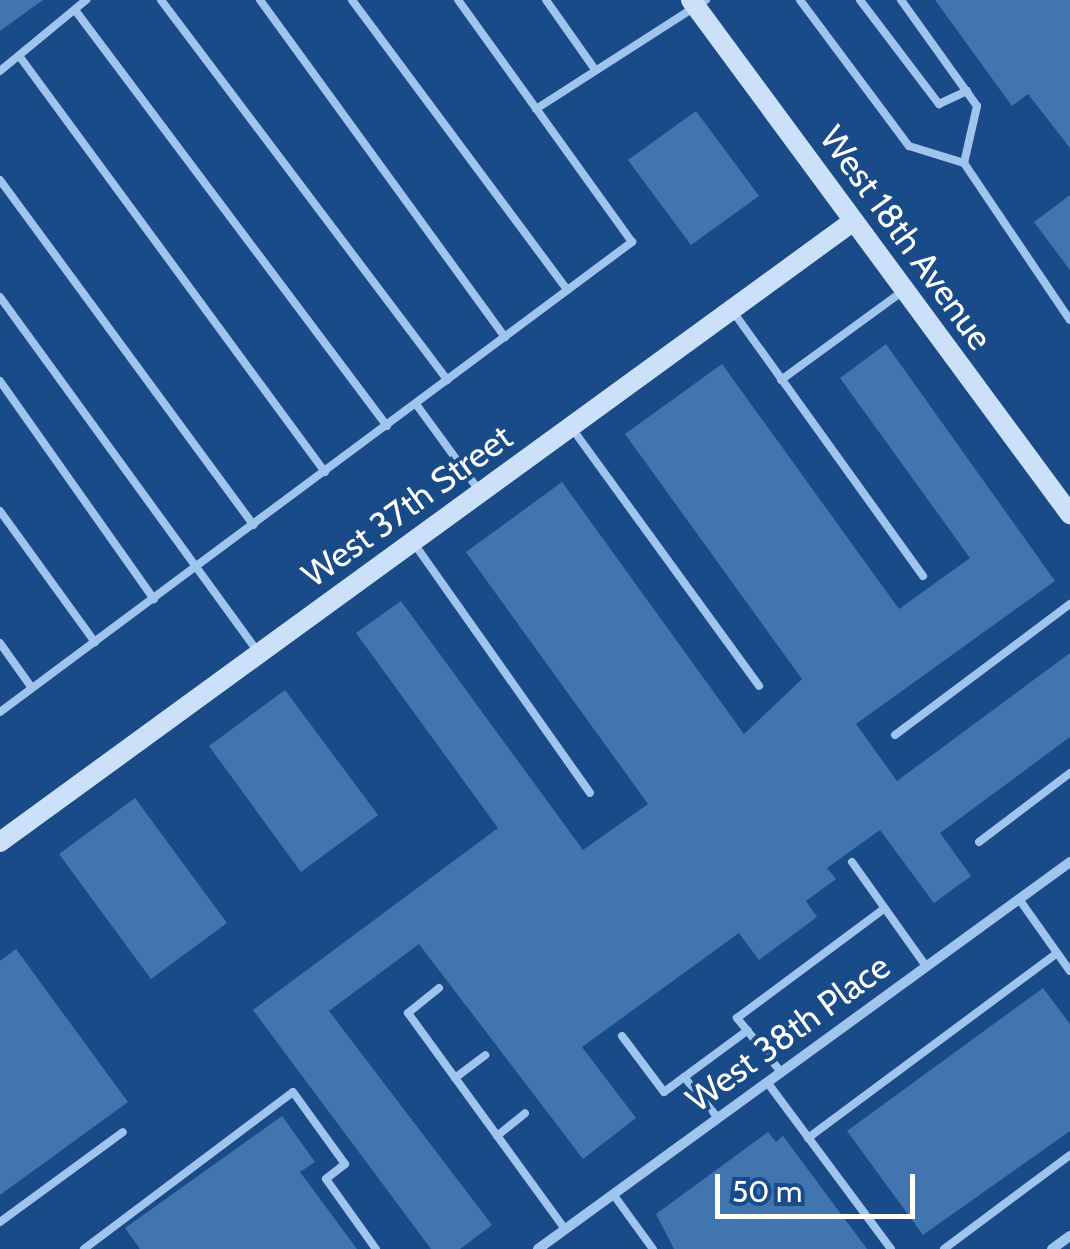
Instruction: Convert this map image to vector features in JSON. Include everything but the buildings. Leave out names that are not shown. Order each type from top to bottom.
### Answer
[{"type":"street","name":"West 18th Avenue","points":[[698,2],[852,222],[1066,500]]},
{"type":"street","name":"West 37th Street","points":[[0,842],[852,222]]},
{"type":"street","name":"West 38th Place","points":[[538,1249],[1070,862]]},
{"type":"street","points":[[1052,1249],[1070,1236]]},
{"type":"lane","points":[[0,71],[86,0]]},
{"type":"lane","points":[[161,0],[447,380]]},
{"type":"lane","points":[[260,0],[505,337]]},
{"type":"lane","points":[[352,0],[567,290]]},
{"type":"lane","points":[[0,712],[632,242],[458,0]]},
{"type":"lane","points":[[546,0],[594,68]]},
{"type":"lane","points":[[800,0],[909,146],[964,163],[1070,320]]},
{"type":"lane","points":[[860,0],[939,104],[967,91]]},
{"type":"lane","points":[[901,0],[977,106],[964,163]]},
{"type":"lane","points":[[536,109],[698,2]]},
{"type":"lane","points":[[75,10],[387,426]]},
{"type":"lane","points":[[20,57],[325,472]]},
{"type":"lane","points":[[0,180],[253,526]]},
{"type":"lane","points":[[781,380],[904,291]]},
{"type":"lane","points":[[0,297],[259,653]]},
{"type":"lane","points":[[732,309],[923,576]]},
{"type":"lane","points":[[0,381],[154,599]]},
{"type":"lane","points":[[416,404],[481,492]]},
{"type":"lane","points":[[571,427],[759,686]]},
{"type":"lane","points":[[0,511],[95,642]]},
{"type":"lane","points":[[413,542],[590,792]]},
{"type":"lane","points":[[895,735],[1070,604]]},
{"type":"lane","points":[[0,644],[32,688]]},
{"type":"lane","points":[[979,842],[1070,773]]},
{"type":"lane","points":[[852,862],[926,966]]},
{"type":"lane","points":[[1019,898],[1070,972]]},
{"type":"lane","points":[[781,1072],[738,1018],[885,908]]},
{"type":"lane","points":[[808,1138],[1057,953]]},
{"type":"lane","points":[[439,988],[408,1013],[565,1229]]},
{"type":"lane","points":[[622,1036],[664,1092],[748,1030]]},
{"type":"lane","points":[[455,1078],[485,1055]]},
{"type":"lane","points":[[684,1077],[718,1118]]},
{"type":"lane","points":[[767,1082],[891,1249]]},
{"type":"lane","points":[[82,1249],[293,1092],[345,1164],[326,1179],[376,1249]]},
{"type":"lane","points":[[497,1136],[525,1113]]},
{"type":"lane","points":[[0,1222],[123,1132]]},
{"type":"lane","points":[[944,1249],[1070,1155]]},
{"type":"lane","points":[[613,1194],[652,1249]]}]
